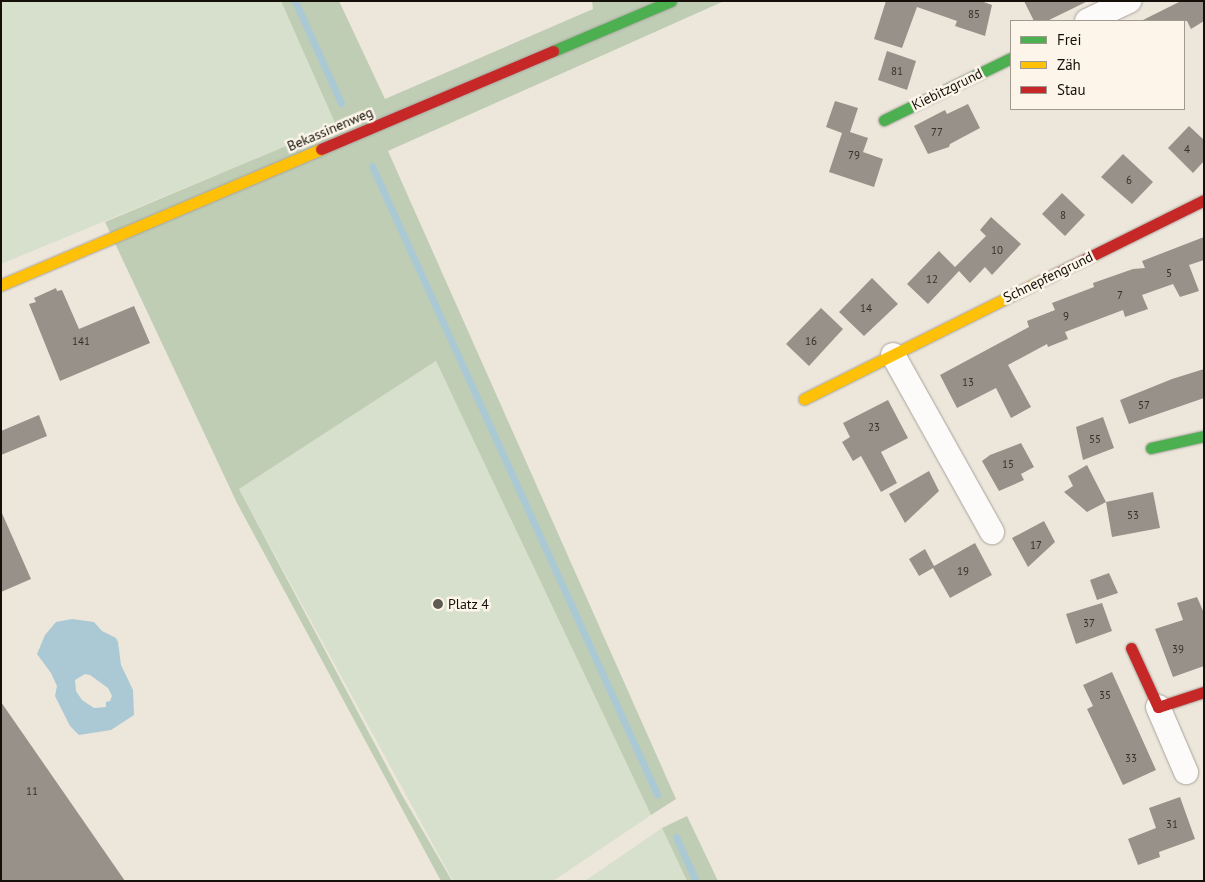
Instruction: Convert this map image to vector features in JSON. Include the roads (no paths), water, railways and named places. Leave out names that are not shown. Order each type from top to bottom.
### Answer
[{"type":"street","name":"Bekassinenweg","points":[[1,285],[671,1]]},
{"type":"street","points":[[1089,20],[1129,1]]},
{"type":"street","name":"Kiebitzgrund","points":[[884,120],[1010,58]]},
{"type":"street","name":"Schnepfengrund","points":[[804,399],[1204,200]]},
{"type":"street","points":[[892,355],[992,532]]},
{"type":"street","points":[[1151,448],[1204,436]]},
{"type":"street","points":[[1131,648],[1186,772]]},
{"type":"street","points":[[1158,707],[1204,692]]},
{"type":"water","points":[[72,619],[94,622],[102,631],[116,638],[121,665],[133,690],[134,715],[111,730],[79,735],[70,726],[55,696],[57,686],[51,673],[37,654],[45,635],[56,622]],"holes":[[[85,674],[90,675],[108,688],[112,696],[110,701],[106,702],[106,707],[94,708],[82,700],[76,691],[75,680]]]},
{"type":"waterway","points":[[295,1],[341,103]]},
{"type":"waterway","points":[[372,166],[657,794]]},
{"type":"waterway","points":[[676,837],[696,881]]},
{"type":"place","name":"Platz 4","points":[[438,604]]}]
